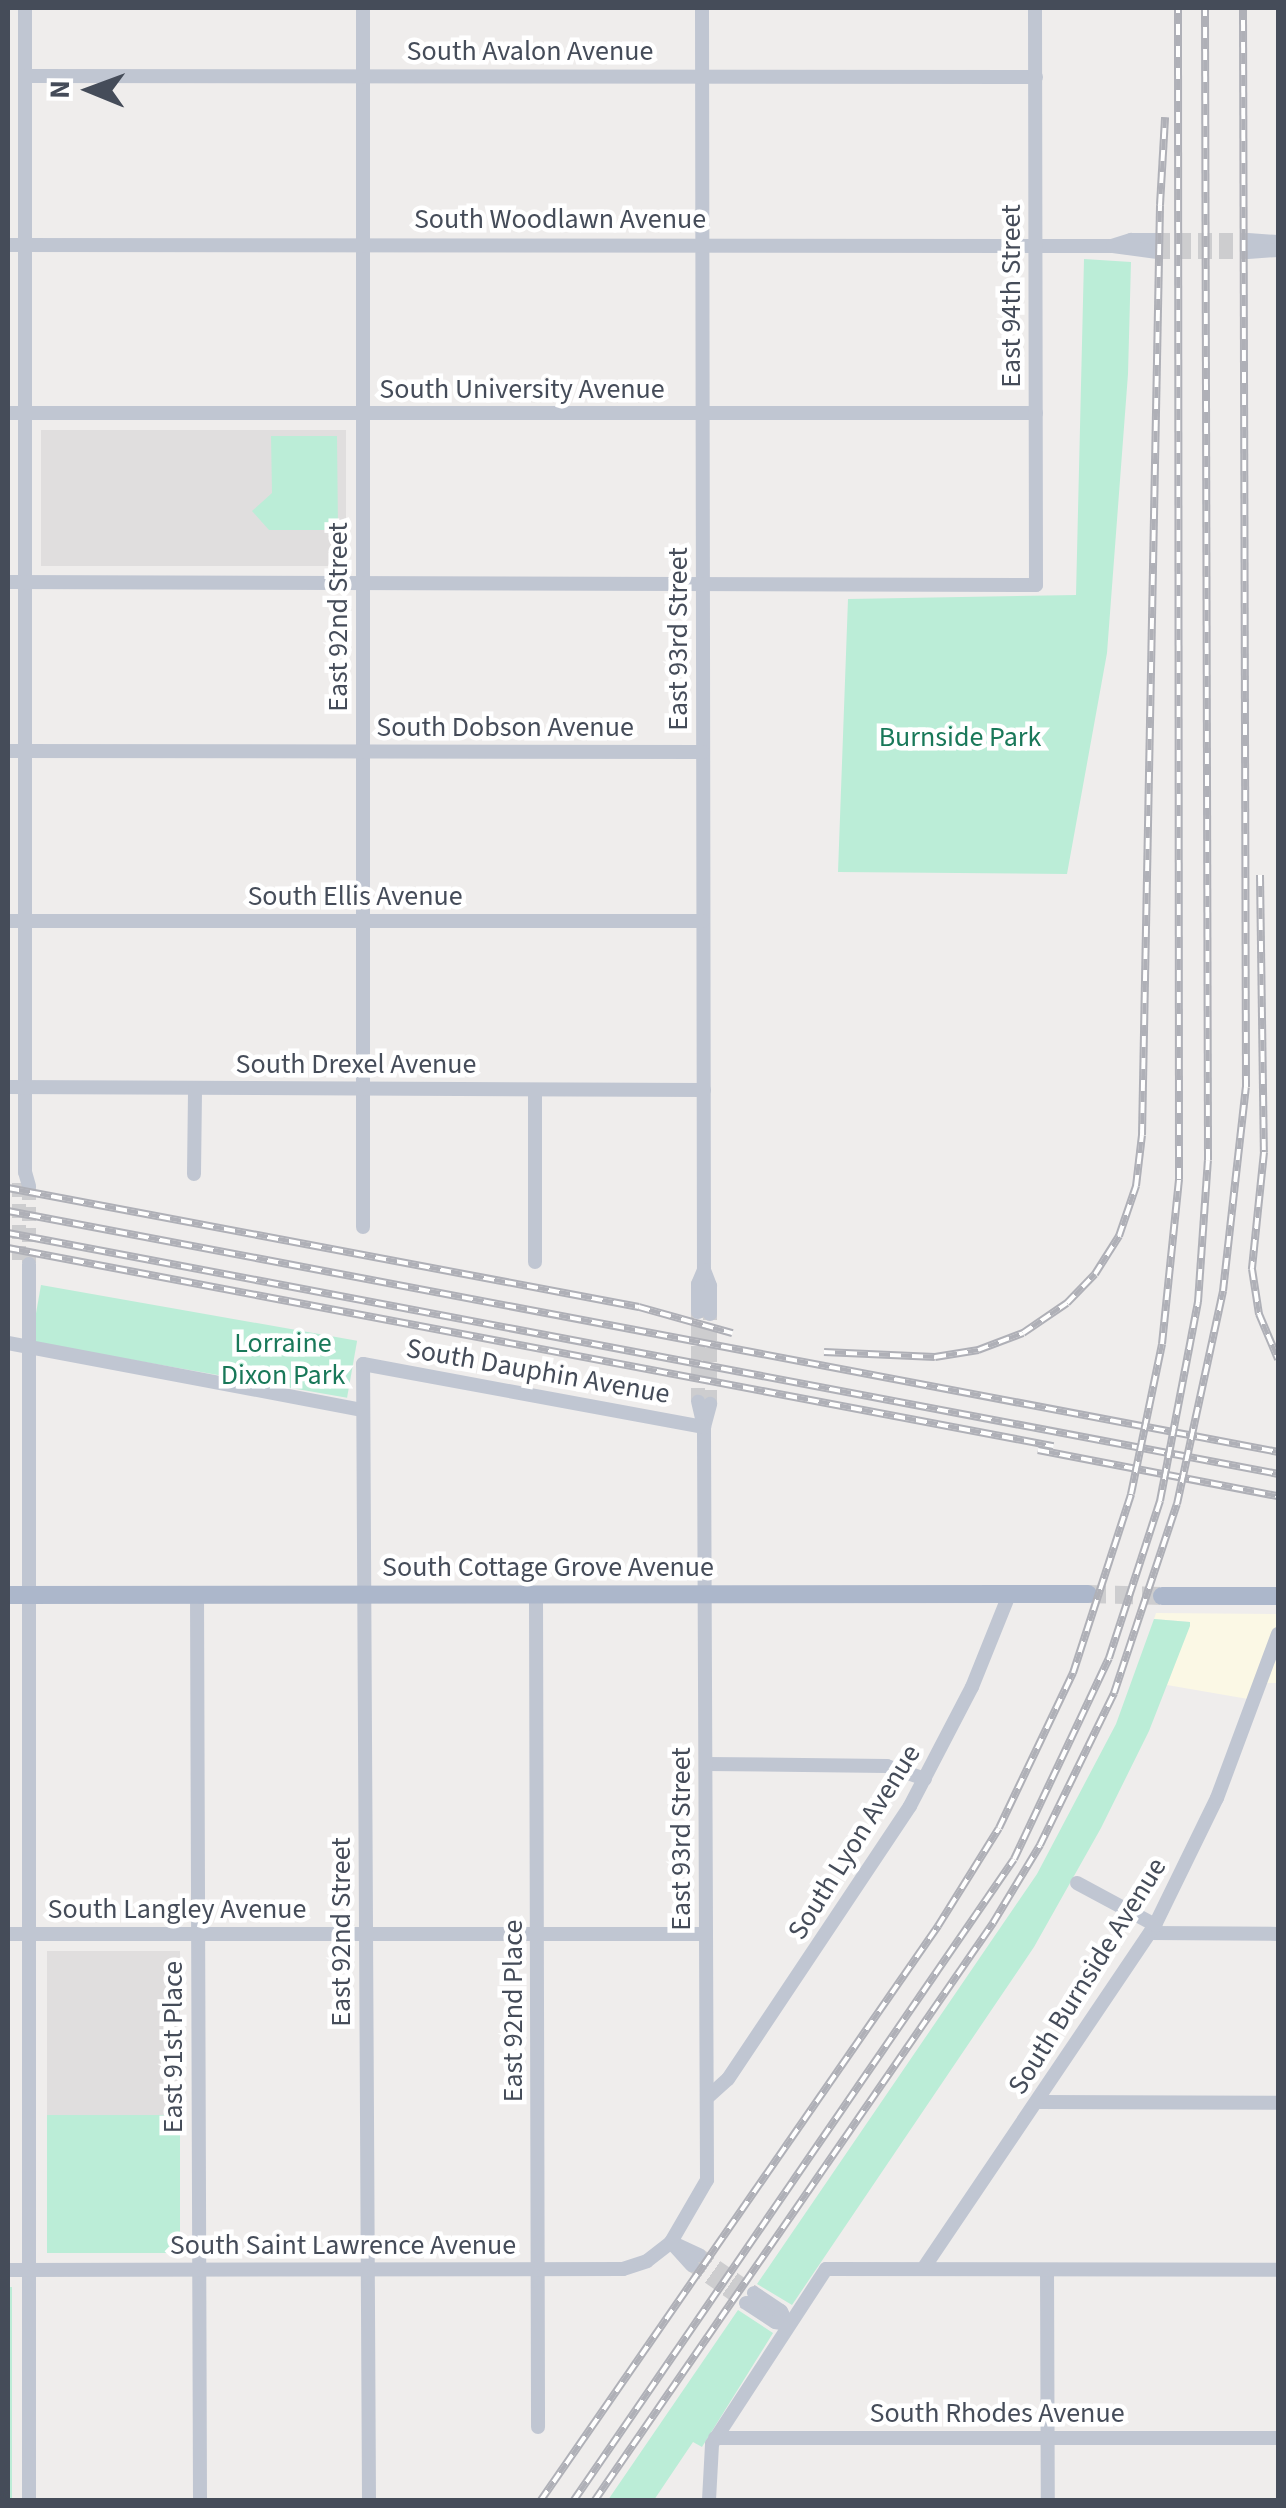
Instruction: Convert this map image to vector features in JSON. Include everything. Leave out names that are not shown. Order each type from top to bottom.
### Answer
[{"type":"main road","name":"South Cottage Grove Avenue","points":[[8,1595],[1088,1594]]},
{"type":"main road","points":[[1162,1596],[1278,1596]]},
{"type":"street","points":[[24,1180],[25,8]]},
{"type":"street","name":"East 92nd Street","points":[[362,8],[363,1226]]},
{"type":"street","name":"East 93rd Street","points":[[702,8],[704,1270],[698,1284],[704,1313]]},
{"type":"street","name":"East 94th Street","points":[[703,584],[1036,585],[1036,8]]},
{"type":"street","name":"South Avalon Avenue","points":[[25,76],[1036,76]]},
{"type":"street","name":"South Woodlawn Avenue","points":[[8,245],[1112,246],[1131,240],[1156,246]]},
{"type":"street","points":[[1278,242],[1248,246],[1278,250]]},
{"type":"street","name":"South University Avenue","points":[[8,414],[1036,413]]},
{"type":"street","points":[[8,582],[703,584]]},
{"type":"street","name":"South Dobson Avenue","points":[[8,752],[703,752]]},
{"type":"street","name":"South Ellis Avenue","points":[[8,921],[704,921]]},
{"type":"street","name":"South Drexel Avenue","points":[[8,1087],[704,1090]]},
{"type":"street","points":[[194,1088],[194,1174]]},
{"type":"street","points":[[535,1090],[535,1262]]},
{"type":"street","points":[[24,1263],[30,2500]]},
{"type":"street","points":[[8,1343],[363,1410]]},
{"type":"street","name":"East 92nd Street","points":[[363,1364],[369,2500]]},
{"type":"street","name":"South Dauphin Avenue","points":[[363,1364],[704,1427]]},
{"type":"street","name":"East 93rd Street","points":[[671,2242],[706,2180],[709,2096],[704,1403]]},
{"type":"street","name":"East 91st Place","points":[[197,1594],[200,2500]]},
{"type":"street","name":"South Lyon Avenue","points":[[709,2096],[728,2079],[849,1902],[925,1780],[972,1688],[1009,1594]]},
{"type":"street","name":"East 92nd Place","points":[[536,1595],[538,2428]]},
{"type":"street","name":"South Burnside Avenue","points":[[923,2269],[1040,2102],[1152,1929],[1218,1798],[1278,1634]]},
{"type":"street","points":[[706,1764],[887,1766],[925,1780]]},
{"type":"street","points":[[1077,1883],[1152,1929],[1278,1934]]},
{"type":"street","name":"South Langley Avenue","points":[[8,1934],[706,1934]]},
{"type":"street","points":[[1040,2102],[1278,2103]]},
{"type":"street","points":[[671,2242],[696,2260]]},
{"type":"street","name":"South Saint Lawrence Avenue","points":[[8,2270],[623,2269],[646,2261],[671,2242]]},
{"type":"street","points":[[710,2500],[710,2454],[715,2438],[826,2268],[1278,2270]]},
{"type":"street","points":[[1047,2270],[1048,2500]]},
{"type":"street","points":[[750,2298],[781,2312],[788,2324]]},
{"type":"street","name":"South Rhodes Avenue","points":[[715,2438],[1278,2438]]},
{"type":"shaded area","points":[[41,430],[346,430],[346,566],[41,566]]},
{"type":"shaded area","points":[[1156,1613],[1278,1614],[1278,1683],[1254,1683],[1248,1699],[1167,1685],[1190,1622],[1154,1619]]},
{"type":"shaded area","points":[[47,1951],[180,1951],[180,2253],[47,2253]]},
{"type":"green space","name":"Burnside Park","points":[[1084,259],[1131,262],[1128,374],[1107,653],[1067,874],[838,872],[848,599],[1076,595]]},
{"type":"green space","points":[[271,436],[337,436],[338,530],[269,530],[252,511],[272,493]]},
{"type":"green space","name":"Lorraine Dixon Park","points":[[41,1285],[357,1341],[347,1398],[31,1342]]},
{"type":"green space","points":[[1154,1619],[1190,1622],[1190,1626],[1149,1731],[1101,1828],[1034,1947],[792,2305],[757,2284],[1037,1874],[1116,1724]]},
{"type":"green space","points":[[47,2115],[180,2115],[180,2253],[47,2253]]},
{"type":"green space","points":[[8,2287],[12,2287],[12,2500],[8,2500]]},
{"type":"green space","points":[[738,2310],[773,2333],[702,2447],[693,2442],[654,2500],[608,2500]]},
{"type":"tunnel","points":[[1156,240],[1248,240]]},
{"type":"tunnel","points":[[1156,252],[1248,252]]},
{"type":"tunnel","points":[[19,1183],[19,1261]]},
{"type":"tunnel","points":[[29,1186],[29,1264]]},
{"type":"tunnel","points":[[698,1312],[698,1402]]},
{"type":"tunnel","points":[[710,1314],[710,1404]]},
{"type":"tunnel","points":[[1088,1594],[1162,1596]]},
{"type":"tunnel","points":[[699,2255],[754,2293]]},
{"type":"tunnel","points":[[692,2265],[746,2303]]},
{"type":"railway","points":[[541,2500],[938,1926],[999,1828],[1073,1673],[1131,1494],[1162,1344],[1179,1179],[1178,8]]},
{"type":"railway","points":[[574,2500],[1014,1859],[1109,1658],[1160,1501],[1198,1302],[1208,1160],[1205,8]]},
{"type":"railway","points":[[595,2500],[993,1923],[1040,1845],[1114,1693],[1177,1504],[1223,1291],[1246,1087],[1243,8]]},
{"type":"railway","points":[[824,1352],[935,1357],[978,1350],[1023,1333],[1067,1303],[1095,1274],[1119,1236],[1136,1186],[1142,1135],[1160,205],[1165,117]]},
{"type":"railway","points":[[1260,875],[1264,1152],[1252,1269],[1259,1314],[1278,1359]]},
{"type":"railway","points":[[8,1188],[639,1307],[732,1333]]},
{"type":"railway","points":[[8,1211],[1278,1452]]},
{"type":"railway","points":[[8,1233],[1278,1474]]},
{"type":"railway","points":[[8,1248],[1053,1446]]},
{"type":"railway","points":[[1038,1450],[1278,1496]]}]
